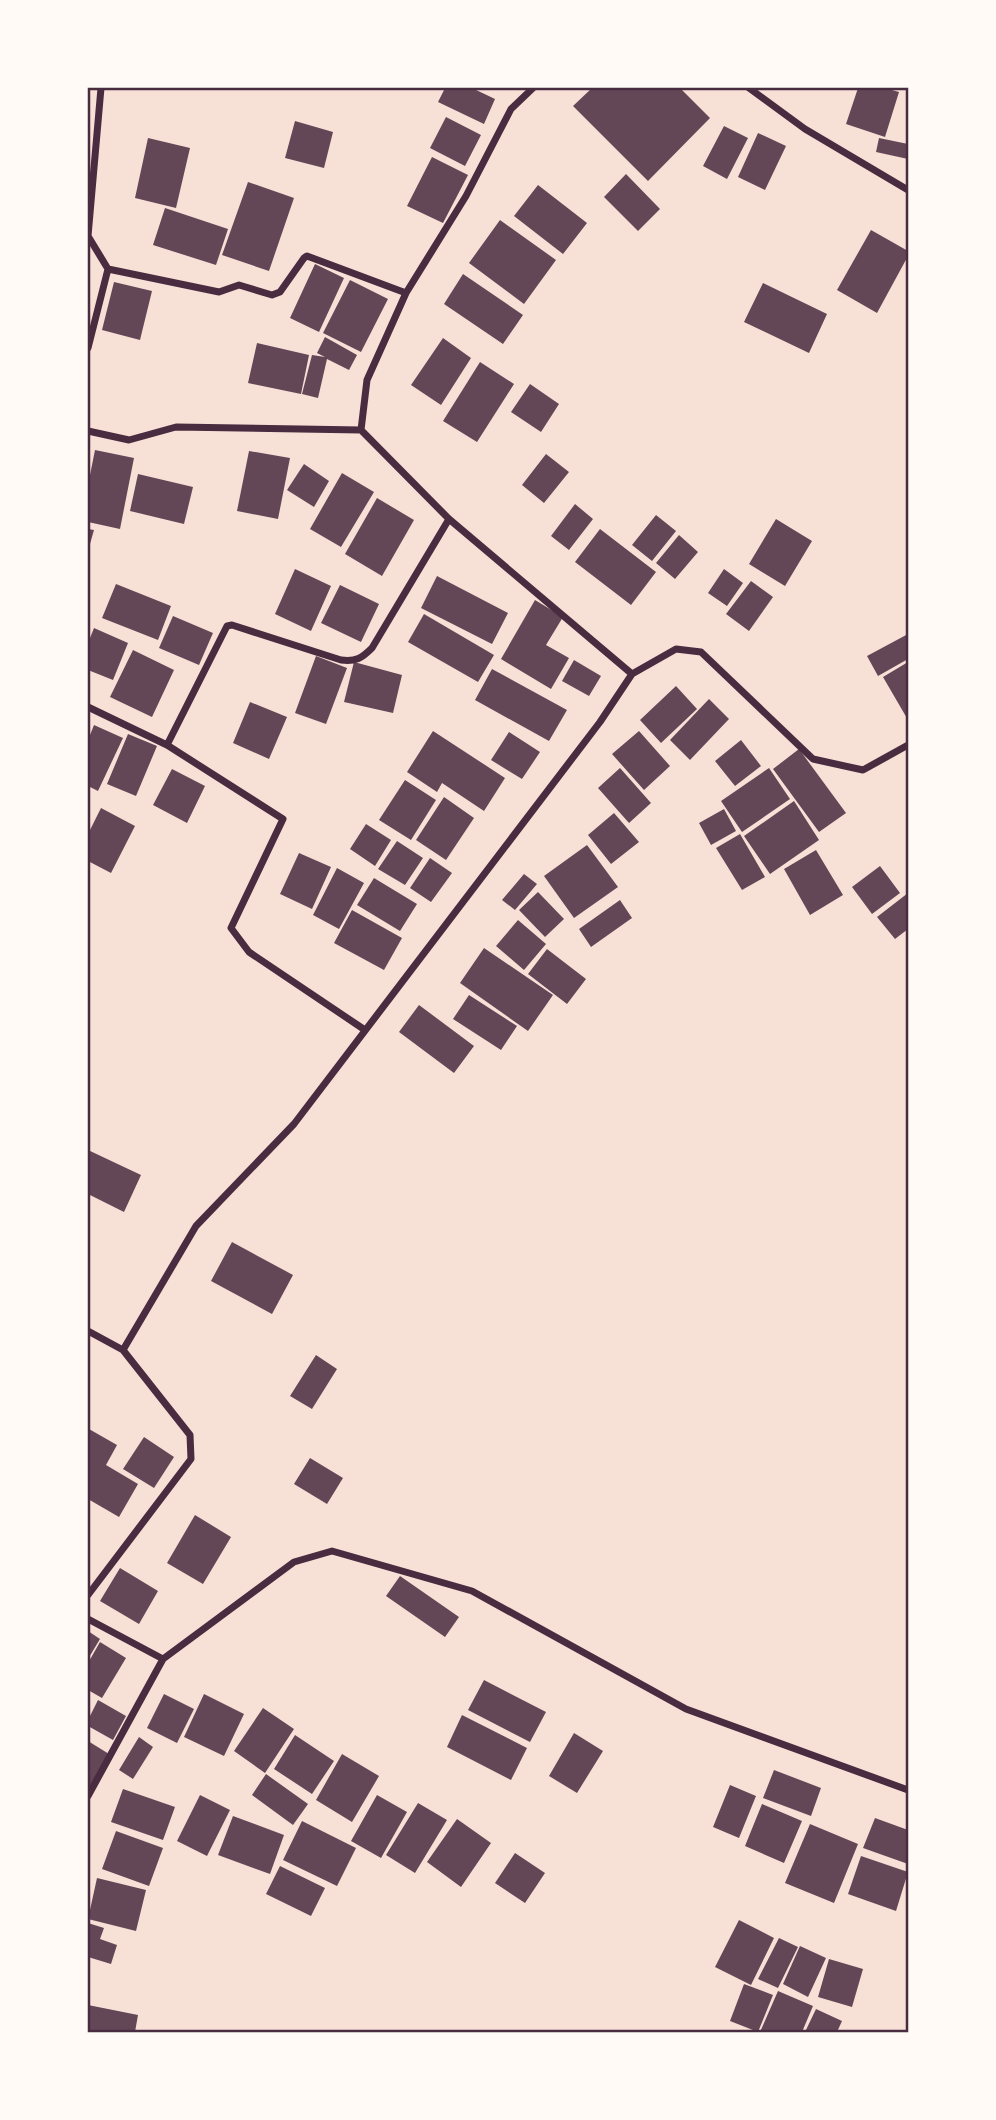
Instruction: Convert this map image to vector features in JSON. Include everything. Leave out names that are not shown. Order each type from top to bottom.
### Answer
[{"type":"street","points":[[88,348],[108,269],[88,236],[100,88]]},
{"type":"street","points":[[361,430],[367,380],[407,293],[466,196],[511,109],[533,88]]},
{"type":"street","points":[[749,88],[805,129],[908,190]]},
{"type":"street","points":[[108,269],[219,292],[239,285],[272,295],[280,292],[307,256],[407,293]]},
{"type":"street","points":[[88,431],[129,440],[176,427],[361,430],[449,519],[632,674]]},
{"type":"street","points":[[167,745],[228,626],[232,625],[341,660],[350,661],[363,657],[372,648],[449,519]]},
{"type":"street","points":[[123,1350],[196,1226],[294,1124],[600,722],[632,674],[676,649],[701,652],[813,759],[863,770],[908,745]]},
{"type":"street","points":[[88,707],[167,745],[283,819],[231,928],[249,952],[365,1030]]},
{"type":"street","points":[[88,1331],[123,1350],[190,1435],[191,1459],[88,1595]]},
{"type":"street","points":[[88,1796],[163,1658],[294,1562],[332,1551],[472,1591],[686,1709],[908,1790]]},
{"type":"street","points":[[88,1619],[163,1658]]},
{"type":"building","points":[[445,88],[472,88],[495,99],[484,124],[438,102]]},
{"type":"building","points":[[592,88],[680,88],[710,118],[648,181],[573,106]]},
{"type":"building","points":[[858,88],[885,88],[899,92],[885,137],[846,124]]},
{"type":"building","points":[[446,117],[481,135],[465,166],[430,148]]},
{"type":"building","points":[[295,121],[333,132],[324,168],[285,158]]},
{"type":"building","points":[[724,126],[748,138],[727,179],[703,166]]},
{"type":"building","points":[[758,133],[786,146],[765,190],[738,177]]},
{"type":"building","points":[[148,138],[190,148],[176,208],[135,198]]},
{"type":"building","points":[[879,138],[908,144],[908,159],[876,152]]},
{"type":"building","points":[[432,157],[468,175],[443,223],[407,206]]},
{"type":"building","points":[[626,174],[660,209],[638,231],[604,197]]},
{"type":"building","points":[[248,182],[294,198],[269,271],[222,255]]},
{"type":"building","points":[[538,185],[587,223],[563,254],[514,216]]},
{"type":"building","points":[[165,208],[228,229],[216,265],[153,245]]},
{"type":"building","points":[[500,220],[556,260],[524,304],[469,263]]},
{"type":"building","points":[[871,230],[908,251],[908,256],[877,313],[837,290]]},
{"type":"building","points":[[315,264],[344,278],[319,332],[290,318]]},
{"type":"building","points":[[463,274],[523,315],[503,344],[444,304]]},
{"type":"building","points":[[350,280],[388,299],[361,352],[323,333]]},
{"type":"building","points":[[114,282],[152,291],[140,340],[102,330]]},
{"type":"building","points":[[763,283],[827,314],[809,353],[744,322]]},
{"type":"building","points":[[325,337],[357,355],[349,370],[327,359],[318,398],[302,394],[312,355],[325,357],[317,353]]},
{"type":"building","points":[[443,338],[471,358],[441,405],[411,385]]},
{"type":"building","points":[[257,343],[309,355],[301,394],[248,383]]},
{"type":"building","points":[[480,362],[514,384],[477,442],[443,421]]},
{"type":"building","points":[[530,384],[559,404],[541,432],[511,412]]},
{"type":"building","points":[[95,450],[134,458],[120,529],[88,522],[88,485]]},
{"type":"building","points":[[249,451],[290,458],[278,519],[237,511]]},
{"type":"building","points":[[546,454],[569,472],[544,503],[522,485]]},
{"type":"building","points":[[304,464],[329,481],[314,507],[287,490]]},
{"type":"building","points":[[342,473],[374,492],[341,547],[310,529]]},
{"type":"building","points":[[138,474],[193,487],[184,524],[130,511]]},
{"type":"building","points":[[377,498],[414,520],[382,576],[345,554]]},
{"type":"building","points":[[575,504],[593,519],[569,550],[551,536]]},
{"type":"building","points":[[656,515],[676,531],[652,561],[632,545]]},
{"type":"building","points":[[776,519],[812,541],[785,586],[749,564]]},
{"type":"building","points":[[88,529],[94,530],[88,551]]},
{"type":"building","points":[[600,529],[656,572],[631,605],[575,562]]},
{"type":"building","points":[[679,535],[698,552],[675,579],[656,563]]},
{"type":"building","points":[[295,569],[331,586],[311,631],[275,614]]},
{"type":"building","points":[[724,569],[743,583],[727,606],[708,593]]},
{"type":"building","points":[[437,576],[508,613],[492,644],[421,608]]},
{"type":"building","points":[[751,581],[773,597],[749,631],[726,614]]},
{"type":"building","points":[[116,584],[171,606],[158,640],[102,618]]},
{"type":"building","points":[[340,585],[379,604],[361,642],[321,623]]},
{"type":"building","points":[[535,600],[563,617],[546,645],[569,658],[551,689],[501,659]]},
{"type":"building","points":[[424,614],[494,655],[478,682],[408,642]]},
{"type":"building","points":[[173,616],[213,633],[199,665],[159,648]]},
{"type":"building","points":[[94,628],[128,643],[113,680],[88,670],[88,643]]},
{"type":"building","points":[[908,634],[908,659],[878,676],[867,656]]},
{"type":"building","points":[[133,650],[174,670],[152,717],[110,697]]},
{"type":"building","points":[[316,656],[347,668],[326,724],[295,713]]},
{"type":"building","points":[[574,660],[601,676],[589,696],[562,681]]},
{"type":"building","points":[[354,662],[402,675],[393,713],[344,702]]},
{"type":"building","points":[[908,662],[908,720],[883,677]]},
{"type":"building","points":[[492,669],[567,710],[549,741],[475,700]]},
{"type":"building","points":[[676,686],[697,709],[661,743],[640,720]]},
{"type":"building","points":[[709,699],[729,719],[690,760],[670,740]]},
{"type":"building","points":[[250,702],[287,717],[269,759],[233,743]]},
{"type":"building","points":[[94,725],[123,738],[98,791],[88,786],[88,740]]},
{"type":"building","points":[[433,731],[505,778],[484,811],[442,783],[437,792],[407,772]]},
{"type":"building","points":[[639,731],[670,766],[644,790],[612,754]]},
{"type":"building","points":[[509,732],[540,752],[522,779],[491,760]]},
{"type":"building","points":[[128,734],[157,746],[136,796],[107,784]]},
{"type":"building","points":[[741,740],[761,766],[735,786],[715,761]]},
{"type":"building","points":[[799,749],[846,813],[819,832],[773,769]]},
{"type":"building","points":[[620,768],[651,803],[629,823],[598,788]]},
{"type":"building","points":[[769,768],[790,799],[742,832],[721,801]]},
{"type":"building","points":[[172,769],[205,786],[187,823],[153,805]]},
{"type":"building","points":[[405,780],[436,800],[411,840],[379,820]]},
{"type":"building","points":[[444,797],[474,818],[446,860],[416,840]]},
{"type":"building","points":[[794,801],[819,840],[770,874],[744,836]]},
{"type":"building","points":[[101,808],[135,826],[111,873],[88,861],[88,834]]},
{"type":"building","points":[[724,809],[736,831],[711,845],[699,823]]},
{"type":"building","points":[[614,813],[639,842],[611,864],[588,835]]},
{"type":"building","points":[[366,824],[391,840],[375,866],[350,849]]},
{"type":"building","points":[[740,834],[765,877],[742,890],[716,848]]},
{"type":"building","points":[[397,841],[423,858],[405,885],[378,869]]},
{"type":"building","points":[[587,845],[618,887],[574,918],[544,876]]},
{"type":"building","points":[[816,850],[843,895],[810,915],[784,869]]},
{"type":"building","points":[[299,853],[331,867],[312,909],[280,894]]},
{"type":"building","points":[[430,858],[452,873],[431,902],[410,888]]},
{"type":"building","points":[[880,866],[900,893],[872,914],[852,887]]},
{"type":"building","points":[[337,868],[364,883],[339,929],[313,915]]},
{"type":"building","points":[[524,874],[537,884],[515,910],[502,900]]},
{"type":"building","points":[[374,878],[417,904],[400,931],[357,905]]},
{"type":"building","points":[[538,892],[564,919],[545,937],[519,910]]},
{"type":"building","points":[[908,893],[908,929],[895,939],[877,917]]},
{"type":"building","points":[[620,900],[632,918],[591,947],[579,929]]},
{"type":"building","points":[[352,910],[402,938],[384,970],[334,943]]},
{"type":"building","points":[[518,920],[546,944],[524,970],[496,946]]},
{"type":"building","points":[[484,948],[553,995],[528,1031],[460,983]]},
{"type":"building","points":[[547,949],[586,979],[567,1004],[528,974]]},
{"type":"building","points":[[469,995],[517,1026],[501,1050],[453,1019]]},
{"type":"building","points":[[419,1005],[474,1046],[454,1073],[399,1032]]},
{"type":"building","points":[[88,1150],[141,1175],[124,1212],[88,1194]]},
{"type":"building","points":[[232,1242],[293,1275],[272,1314],[211,1281]]},
{"type":"building","points":[[316,1355],[337,1369],[312,1409],[290,1396]]},
{"type":"building","points":[[89,1429],[117,1445],[106,1465],[138,1484],[119,1517],[88,1499]]},
{"type":"building","points":[[144,1437],[174,1457],[154,1488],[123,1469]]},
{"type":"building","points":[[310,1458],[343,1478],[327,1504],[294,1484]]},
{"type":"building","points":[[195,1515],[231,1537],[203,1584],[167,1563]]},
{"type":"building","points":[[120,1568],[158,1591],[139,1624],[100,1601]]},
{"type":"building","points":[[400,1576],[459,1617],[445,1637],[386,1596]]},
{"type":"building","points":[[88,1631],[100,1639],[88,1659]]},
{"type":"building","points":[[100,1642],[126,1658],[102,1698],[88,1690],[88,1663]]},
{"type":"building","points":[[484,1680],[546,1712],[530,1742],[468,1710]]},
{"type":"building","points":[[164,1694],[194,1709],[177,1743],[147,1728]]},
{"type":"building","points":[[204,1694],[244,1714],[224,1756],[184,1737]]},
{"type":"building","points":[[98,1700],[126,1716],[113,1740],[88,1726],[88,1720]]},
{"type":"building","points":[[263,1708],[294,1729],[265,1773],[234,1751]]},
{"type":"building","points":[[462,1715],[527,1748],[511,1780],[447,1747]]},
{"type":"building","points":[[574,1733],[603,1751],[577,1793],[549,1776]]},
{"type":"building","points":[[295,1735],[334,1761],[312,1794],[274,1769]]},
{"type":"building","points":[[139,1737],[153,1747],[133,1779],[119,1770]]},
{"type":"building","points":[[88,1741],[109,1754],[91,1786],[88,1784]]},
{"type":"building","points":[[342,1754],[379,1776],[352,1822],[316,1800]]},
{"type":"building","points":[[774,1770],[821,1788],[811,1816],[763,1798]]},
{"type":"building","points":[[266,1774],[308,1804],[293,1825],[252,1795]]},
{"type":"building","points":[[730,1785],[756,1796],[739,1838],[713,1827]]},
{"type":"building","points":[[123,1789],[175,1807],[163,1840],[111,1822]]},
{"type":"building","points":[[200,1795],[230,1810],[207,1856],[177,1841]]},
{"type":"building","points":[[377,1795],[407,1812],[381,1858],[351,1841]]},
{"type":"building","points":[[418,1803],[447,1820],[415,1873],[386,1855]]},
{"type":"building","points":[[762,1804],[802,1821],[784,1863],[745,1846]]},
{"type":"building","points":[[233,1816],[284,1835],[270,1874],[218,1855]]},
{"type":"building","points":[[875,1818],[908,1830],[908,1864],[863,1848]]},
{"type":"building","points":[[457,1819],[491,1843],[461,1887],[427,1862]]},
{"type":"building","points":[[302,1821],[356,1848],[337,1886],[283,1860]]},
{"type":"building","points":[[810,1824],[858,1844],[834,1903],[785,1883]]},
{"type":"building","points":[[116,1831],[163,1848],[149,1886],[102,1869]]},
{"type":"building","points":[[515,1853],[545,1873],[525,1903],[495,1883]]},
{"type":"building","points":[[861,1856],[908,1872],[896,1911],[848,1894]]},
{"type":"building","points":[[280,1866],[325,1888],[311,1916],[266,1894]]},
{"type":"building","points":[[97,1878],[146,1890],[136,1931],[88,1919]]},
{"type":"building","points":[[739,1920],[774,1938],[751,1985],[715,1967]]},
{"type":"building","points":[[88,1923],[104,1928],[100,1939],[117,1945],[111,1964],[88,1957]]},
{"type":"building","points":[[779,1938],[798,1947],[778,1988],[758,1979]]},
{"type":"building","points":[[800,1946],[826,1958],[808,1997],[783,1984]]},
{"type":"building","points":[[829,1959],[863,1969],[852,2007],[818,1997]]},
{"type":"building","points":[[744,1984],[773,1995],[758,2032],[730,2021]]},
{"type":"building","points":[[778,1991],[813,2006],[802,2032],[760,2032]]},
{"type":"building","points":[[88,2005],[138,2015],[135,2032],[88,2032]]},
{"type":"building","points":[[816,2009],[842,2021],[837,2032],[805,2032]]}]
